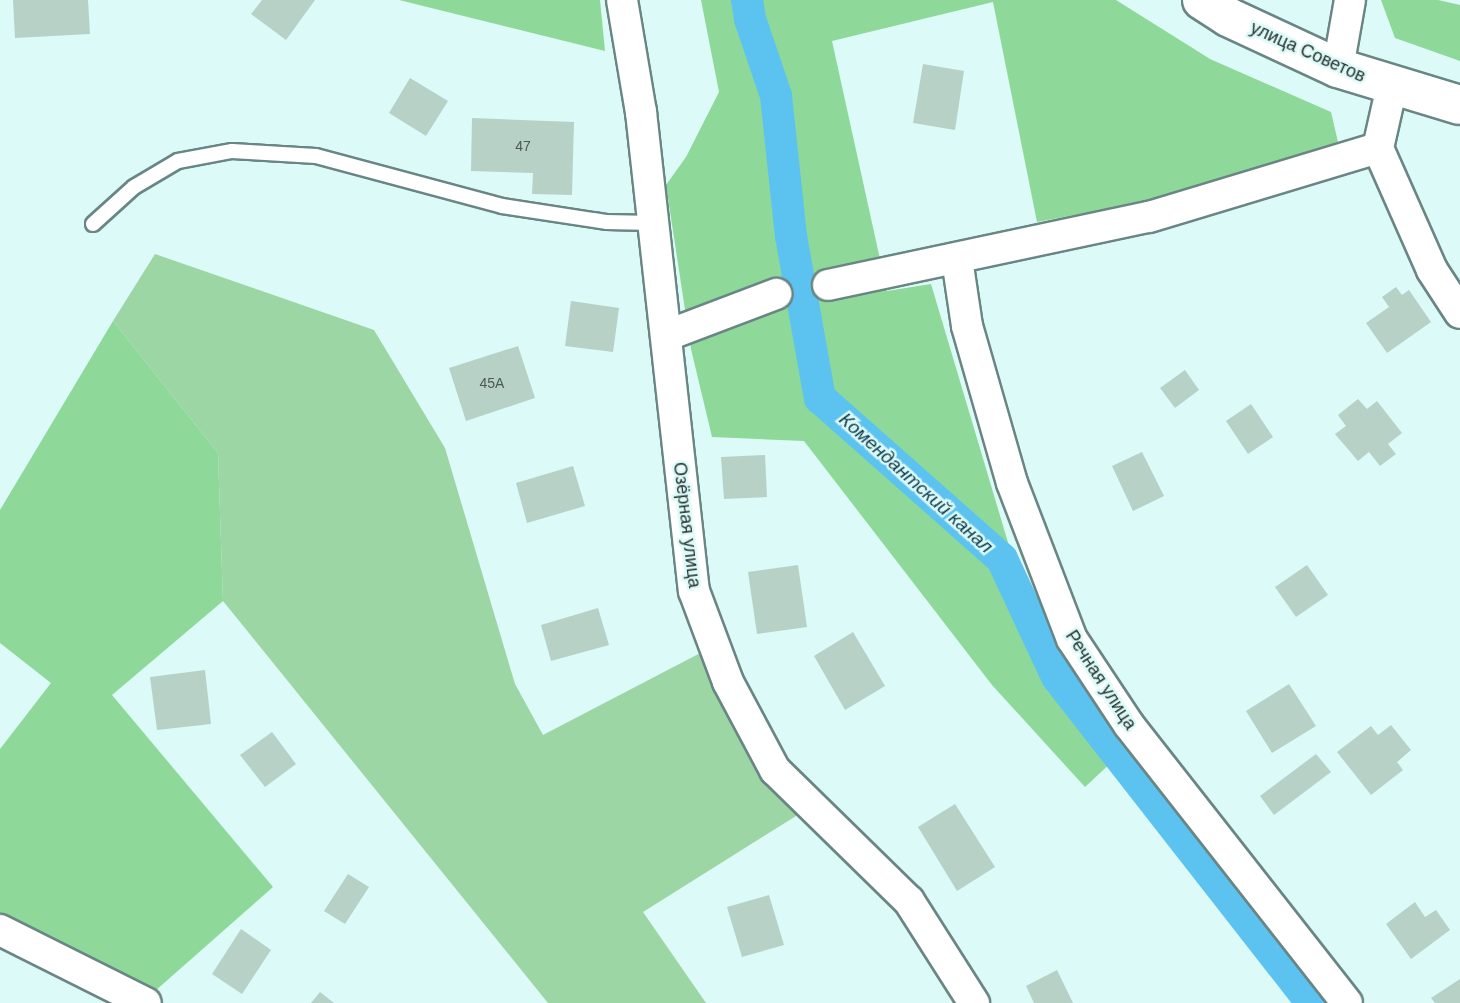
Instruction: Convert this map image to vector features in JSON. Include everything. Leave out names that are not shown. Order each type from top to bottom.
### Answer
[{"type":"main road","name":"улица Советов","points":[[1202,0],[1228,16],[1338,68],[1460,105]]},
{"type":"street","name":"Озёрная улица","points":[[622,0],[641,112],[668,335],[694,591],[728,682],[775,770],[843,840],[909,901],[974,1003]]},
{"type":"street","points":[[1338,68],[1350,0]]},
{"type":"street","points":[[1392,86],[1378,148],[1432,270],[1460,313]]},
{"type":"street","points":[[828,285],[1149,217],[1378,148]]},
{"type":"street","name":"Речная улица","points":[[957,259],[967,326],[1012,482],[1072,639],[1129,725],[1347,1003]]},
{"type":"street","points":[[668,335],[776,294]]},
{"type":"street","points":[[0,930],[146,1003]]},
{"type":"lane","points":[[93,224],[134,187],[178,161],[232,151],[316,156],[502,206],[606,222],[653,223]]},
{"type":"green space","points":[[399,0],[600,0],[605,51]]},
{"type":"green space","points":[[701,0],[1116,0],[1210,59],[1331,112],[1338,142],[1145,202],[1037,222],[993,2],[832,41],[887,291],[931,284],[1049,680],[1115,759],[1085,787],[992,685],[804,441],[712,437],[691,349],[666,185],[686,157],[719,92]]},
{"type":"green space","points":[[1381,0],[1438,0],[1460,5],[1460,61],[1395,38]]},
{"type":"green space","points":[[155,254],[374,330],[445,448],[515,684],[543,735],[708,649],[804,811],[643,912],[706,1003],[548,1003],[223,601],[218,453],[113,321]]},
{"type":"green space","points":[[113,321],[218,453],[223,601],[112,695],[273,887],[155,991],[0,913],[0,749],[51,683],[0,643],[0,510]]},
{"type":"building","points":[[13,0],[88,0],[90,34],[15,38]]},
{"type":"building","points":[[262,0],[315,0],[286,40],[251,14]]},
{"type":"building","points":[[923,64],[964,71],[955,130],[913,123]]},
{"type":"building","points":[[410,78],[448,101],[426,136],[389,113]]},
{"type":"building","points":[[472,118],[574,122],[572,195],[532,194],[533,173],[471,171]]},
{"type":"building","points":[[1396,287],[1402,295],[1409,290],[1431,322],[1387,353],[1366,323],[1389,307],[1382,297]]},
{"type":"building","points":[[571,301],[619,308],[613,352],[565,346]]},
{"type":"building","points":[[518,346],[535,398],[466,421],[449,368]]},
{"type":"building","points":[[1185,370],[1199,390],[1175,408],[1160,388]]},
{"type":"building","points":[[1358,399],[1367,409],[1377,401],[1402,433],[1388,444],[1396,454],[1380,466],[1369,452],[1358,461],[1335,434],[1346,426],[1338,415]]},
{"type":"building","points":[[1251,404],[1273,437],[1248,454],[1226,421]]},
{"type":"building","points":[[1142,452],[1164,496],[1133,511],[1112,466]]},
{"type":"building","points":[[765,455],[767,497],[724,499],[721,457]]},
{"type":"building","points":[[573,466],[585,506],[527,523],[516,483]]},
{"type":"building","points":[[798,565],[807,627],[757,634],[748,572]]},
{"type":"building","points":[[1307,565],[1328,595],[1296,617],[1275,587]]},
{"type":"building","points":[[598,608],[609,645],[551,661],[541,625]]},
{"type":"building","points":[[853,632],[885,686],[845,710],[814,656]]},
{"type":"building","points":[[205,670],[211,724],[157,730],[150,677]]},
{"type":"building","points":[[1289,684],[1316,726],[1272,753],[1246,711]]},
{"type":"building","points":[[1391,725],[1411,750],[1397,762],[1403,770],[1371,795],[1337,752],[1371,726],[1378,735]]},
{"type":"building","points":[[272,732],[296,764],[265,787],[240,755]]},
{"type":"building","points":[[1316,754],[1331,772],[1274,815],[1260,796]]},
{"type":"building","points":[[955,804],[995,867],[957,891],[918,827]]},
{"type":"building","points":[[348,874],[369,887],[345,924],[324,911]]},
{"type":"building","points":[[769,895],[784,945],[742,957],[727,907]]},
{"type":"building","points":[[1415,902],[1425,917],[1436,910],[1450,930],[1411,959],[1386,924]]},
{"type":"building","points":[[241,929],[271,950],[242,994],[212,974]]},
{"type":"building","points":[[1057,970],[1073,1003],[1034,1003],[1026,986]]},
{"type":"building","points":[[1460,979],[1460,1003],[1435,1003],[1431,998]]},
{"type":"building","points":[[320,992],[334,1003],[311,1003]]},
{"type":"waterway","name":"Комендантский канал","points":[[747,0],[750,19],[776,96],[791,236],[820,398],[1002,559],[1057,677],[1312,1003]]}]
